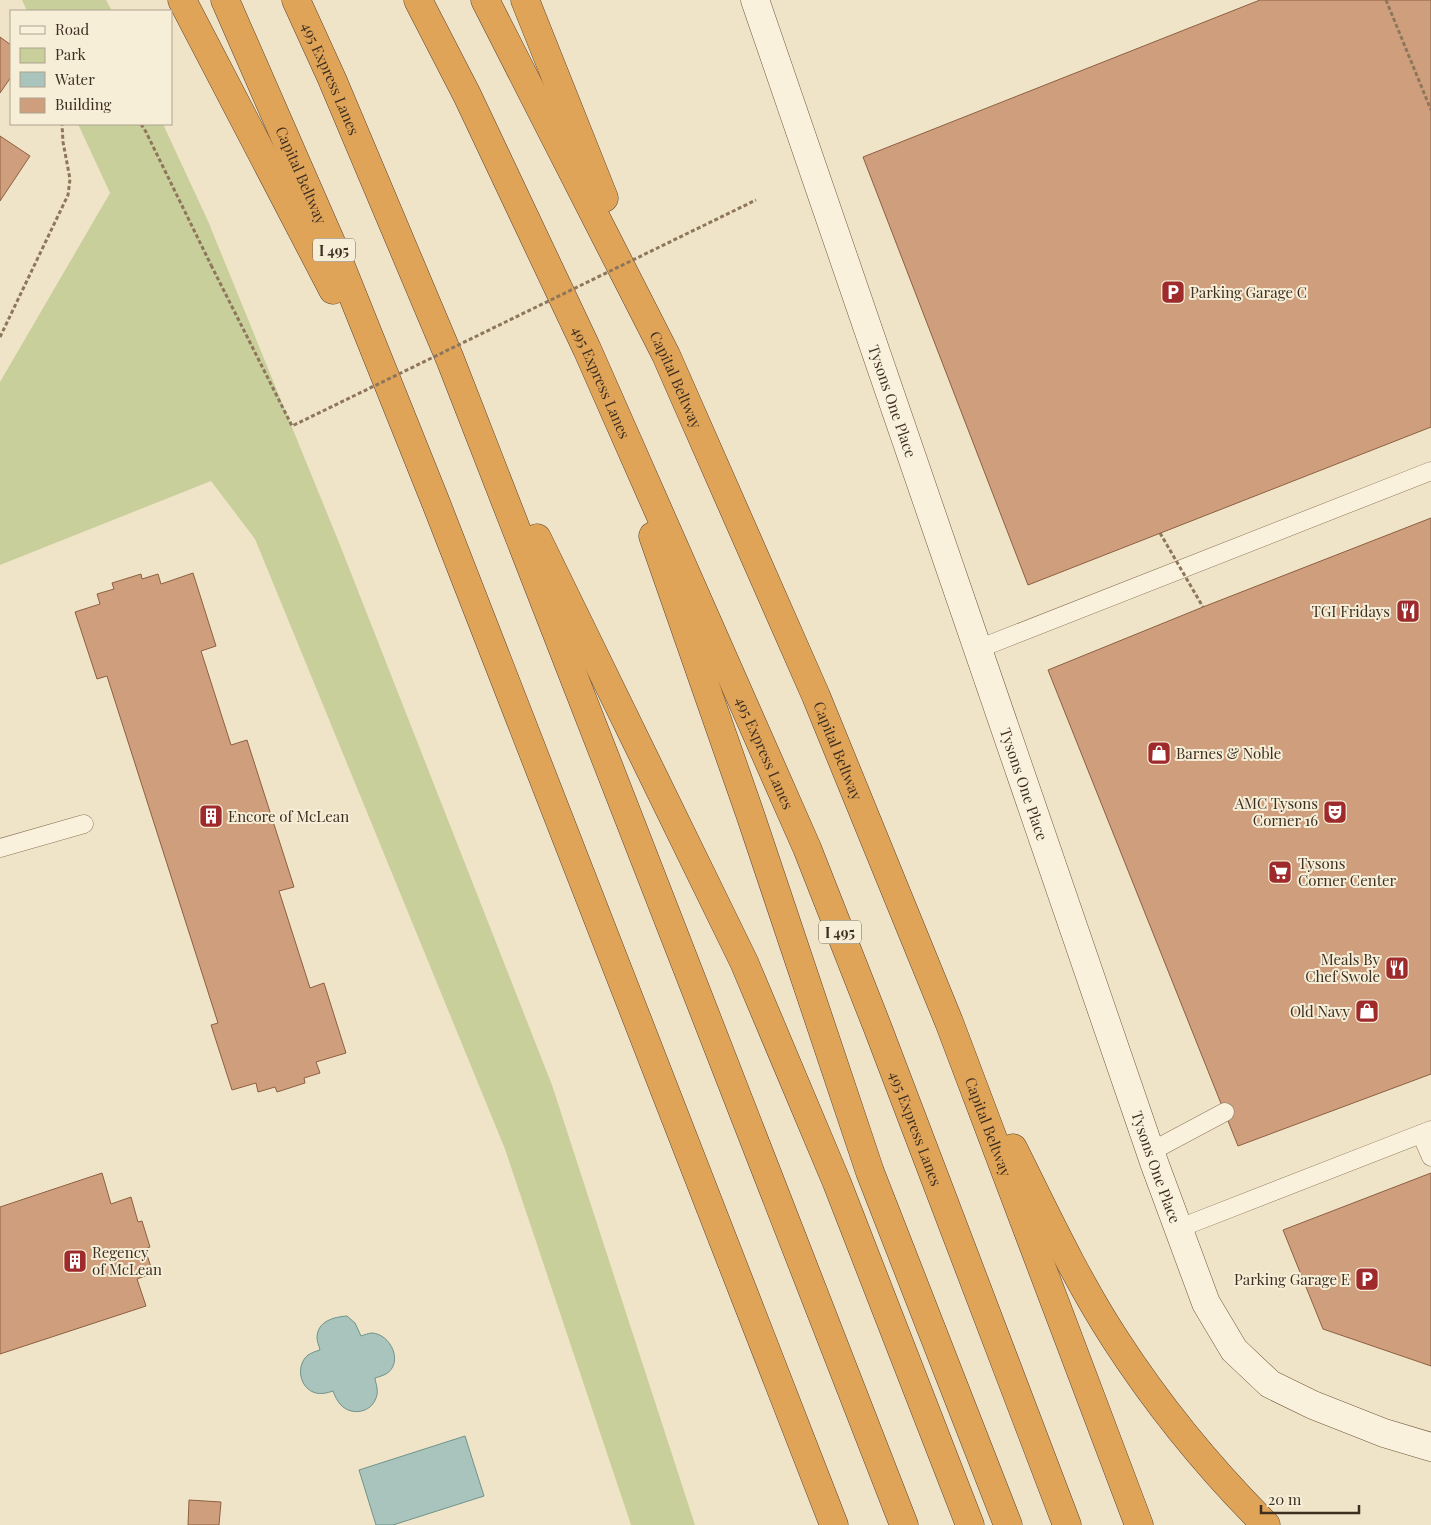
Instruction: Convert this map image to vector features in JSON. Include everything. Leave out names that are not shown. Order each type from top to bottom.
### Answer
[{"type":"highway","points":[[182,0],[374,370],[436,503]]},
{"type":"highway","name":"Capital Beltway","points":[[225,0],[334,249],[436,503],[834,1525]]},
{"type":"highway","name":"495 Express Lanes","points":[[296,0],[336,88],[450,359],[904,1525]]},
{"type":"highway","name":"495 Express Lanes","points":[[418,0],[467,94],[587,348],[714,633],[810,857],[877,1026],[1067,1525]]},
{"type":"highway","name":"Capital Beltway","points":[[486,0],[666,355],[816,696],[949,1022],[1139,1525]]},
{"type":"highway","points":[[525,0],[666,355]]},
{"type":"highway","points":[[587,348],[750,814],[870,1172],[1008,1525]]},
{"type":"highway","points":[[450,359],[744,962],[837,1183],[970,1525]]},
{"type":"highway","points":[[949,1022],[1074,1269],[1114,1338],[1152,1394],[1192,1444],[1238,1497],[1266,1525]]},
{"type":"street","name":"Tysons One Place","points":[[755,0],[1150,1152],[1206,1303],[1234,1350],[1270,1384],[1313,1405],[1384,1433],[1431,1447]]},
{"type":"lane","points":[[978,649],[1431,471]]},
{"type":"lane","points":[[0,848],[84,824]]},
{"type":"lane","points":[[1150,1152],[1225,1112]]},
{"type":"lane","points":[[1178,1229],[1426,1132],[1431,1157]]},
{"type":"path","points":[[1386,0],[1431,110]]},
{"type":"path","points":[[0,337],[68,195],[70,179],[63,142],[62,125]]},
{"type":"path","points":[[142,125],[292,426],[756,200]]},
{"type":"path","points":[[1160,533],[1203,607]]},
{"type":"green space","points":[[22,0],[106,0],[111,10],[27,10]]},
{"type":"green space","points":[[78,125],[163,125],[208,221],[340,545],[552,1085],[695,1525],[631,1525],[505,1149],[255,539],[211,481],[0,565],[0,382],[110,193]]},
{"type":"water","points":[[347,1316],[355,1323],[361,1336],[372,1333],[385,1338],[393,1350],[394,1356],[394,1363],[391,1369],[386,1374],[375,1378],[377,1393],[373,1403],[365,1410],[355,1412],[341,1405],[333,1391],[321,1394],[308,1389],[301,1375],[304,1359],[309,1354],[320,1350],[317,1338],[323,1324],[337,1317]]},
{"type":"water","points":[[465,1436],[484,1496],[393,1525],[376,1525],[359,1470]]},
{"type":"building","name":"Parking Garage C","points":[[1260,0],[1431,0],[1431,427],[1028,585],[863,157]]},
{"type":"building","points":[[0,37],[10,44],[10,78],[0,93]]},
{"type":"building","points":[[0,136],[30,156],[0,201]]},
{"type":"building","name":"Tysons Corner Center","points":[[1431,518],[1431,1074],[1238,1146],[1048,670]]},
{"type":"building","name":"Encore of McLean","points":[[193,573],[216,646],[201,651],[231,745],[247,740],[294,887],[279,891],[310,988],[324,983],[346,1053],[316,1062],[320,1073],[304,1078],[305,1083],[277,1092],[275,1087],[258,1092],[256,1083],[232,1090],[211,1025],[218,1023],[107,676],[97,679],[75,612],[100,604],[97,594],[114,589],[112,583],[141,574],[142,579],[158,574],[161,584]]},
{"type":"building","name":"Regency of McLean","points":[[102,1173],[111,1204],[131,1197],[138,1222],[142,1221],[150,1247],[145,1249],[153,1273],[137,1279],[146,1306],[0,1354],[0,1207]]},
{"type":"building","name":"Parking Garage E","points":[[1431,1173],[1431,1366],[1323,1329],[1283,1230]]},
{"type":"building","points":[[189,1500],[221,1502],[219,1525],[188,1525]]},
{"type":"place","name":"Parking Garage C","points":[[1173,292]]},
{"type":"place","name":"TGI Fridays","points":[[1408,611]]},
{"type":"place","name":"Barnes & Noble","points":[[1159,753]]},
{"type":"place","name":"AMC Tysons Corner 16","points":[[1335,812]]},
{"type":"place","name":"Encore of McLean","points":[[211,816]]},
{"type":"place","name":"Tysons Corner Center","points":[[1280,872]]},
{"type":"place","name":"Meals By Chef Swole","points":[[1397,968]]},
{"type":"place","name":"Old Navy","points":[[1367,1011]]},
{"type":"place","name":"Regency of McLean","points":[[75,1261]]},
{"type":"place","name":"Parking Garage E","points":[[1367,1279]]}]
